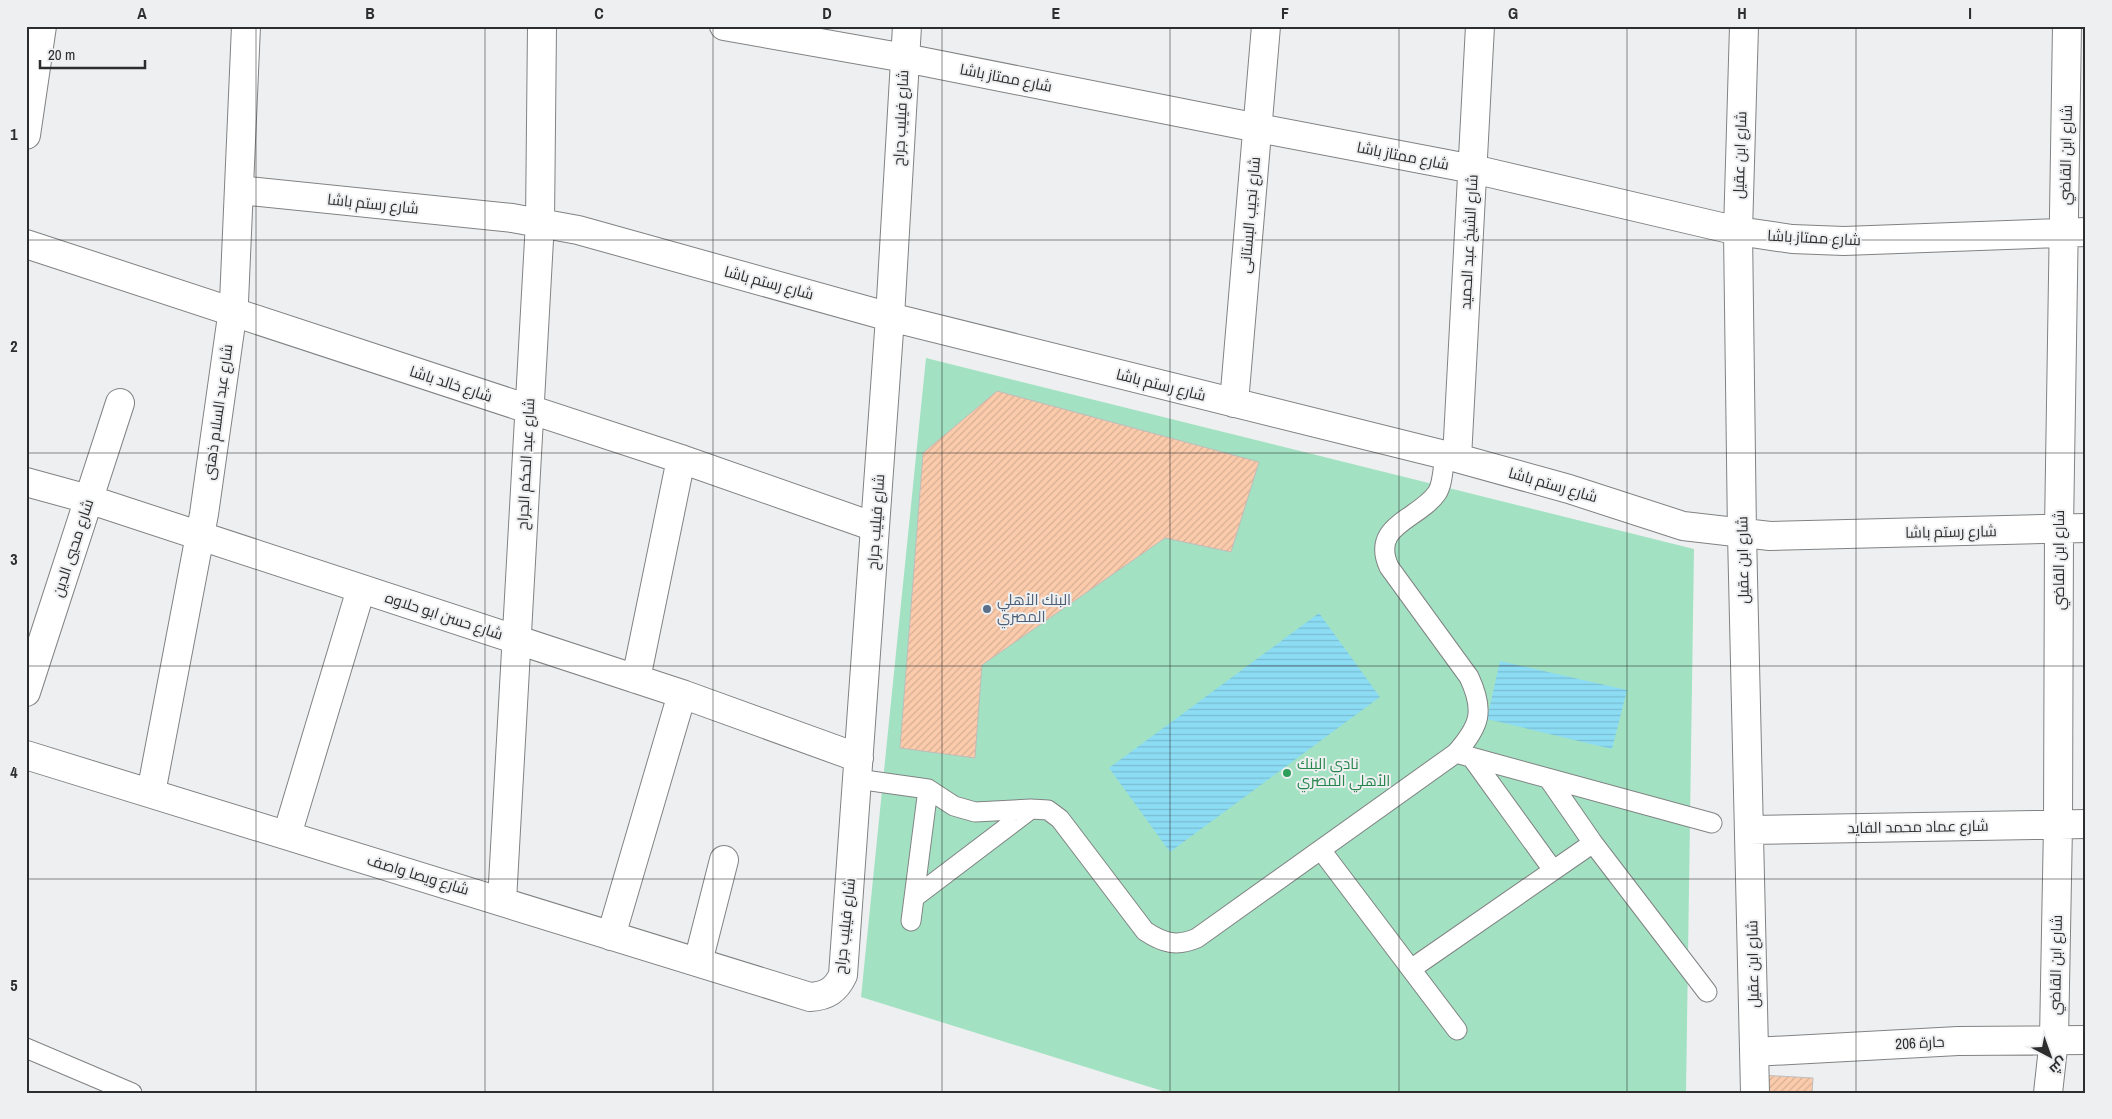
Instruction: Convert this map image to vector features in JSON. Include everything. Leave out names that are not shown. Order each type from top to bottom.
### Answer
[{"type":"street","points":[[28,114],[42,26]]},
{"type":"street","name":"شارع عبد السلام ذهنى","points":[[151,793],[200,536],[232,312],[236,271],[246,26]]},
{"type":"street","name":"شارع عبد الحكم الجراح","points":[[502,901],[540,222],[542,26]]},
{"type":"street","name":"شارع ممتاز باشا","points":[[724,26],[905,58],[1473,169],[1738,231],[1774,237],[1818,241],[2075,232]]},
{"type":"street","name":"شارع فيليب جراح","points":[[810,997],[821,996],[830,992],[843,975],[890,316],[906,26]]},
{"type":"street","name":"شارع نجيب البستانى","points":[[1234,403],[1266,26]]},
{"type":"street","name":"شارع الشيخ عبد الحميد","points":[[1451,456],[1473,169],[1480,26]]},
{"type":"street","name":"شارع ابن عقيل","points":[[1744,26],[1738,231],[1742,534],[1755,1093]]},
{"type":"street","name":"شارع ابن القاضي","points":[[2048,1093],[2054,1040],[2058,825],[2059,529],[2075,232],[2068,26]]},
{"type":"street","name":"شارع رستم باشا","points":[[239,190],[540,222],[578,230],[890,316],[1451,456],[1570,489],[1682,526],[1742,534],[1798,536],[2086,528]]},
{"type":"street","name":"شارع خالد باشا","points":[[26,244],[681,460],[875,527]]},
{"type":"street","name":"شارع محيي الدين","points":[[26,692],[120,403]]},
{"type":"street","points":[[636,679],[681,460]]},
{"type":"street","name":"شارع حسن ابو حلاوه","points":[[26,482],[88,499],[682,694],[858,769]]},
{"type":"street","points":[[287,835],[361,589]]},
{"type":"street","points":[[611,936],[682,694]]},
{"type":"street","name":"شارع ويصا واصف","points":[[26,754],[810,997]]},
{"type":"street","name":"شارع عماد محمد الفايد","points":[[1750,830],[2086,824]]},
{"type":"street","points":[[698,962],[724,860]]},
{"type":"street","name":"حارة 206","points":[[1754,1052],[1958,1041],[2086,1040]]},
{"type":"lane","points":[[858,769],[928,790],[954,806],[975,812],[1048,810],[1060,819],[1145,931],[1157,939],[1171,943],[1184,944],[1197,938],[1321,850],[1464,756],[1477,721],[1478,706],[1475,691],[1469,677],[1389,567],[1385,558],[1384,547],[1387,537],[1393,529],[1430,500],[1439,490],[1451,456]]},
{"type":"lane","points":[[1464,756],[1712,823]]},
{"type":"lane","points":[[1464,756],[1553,870]]},
{"type":"lane","points":[[1548,778],[1593,843],[1707,992]]},
{"type":"lane","points":[[911,921],[928,790]]},
{"type":"lane","points":[[914,897],[1031,809]]},
{"type":"lane","points":[[1411,969],[1593,843]]},
{"type":"lane","points":[[1321,850],[1457,1030]]},
{"type":"lane","points":[[26,1048],[132,1093]]},
{"type":"green space","name":"نادي البنك الأهلي المصري","points":[[926,358],[1694,549],[1686,1093],[1169,1093],[861,997]]},
{"type":"water","points":[[1319,613],[1380,697],[1170,852],[1109,768]]},
{"type":"water","points":[[1500,661],[1627,690],[1612,749],[1487,719]]},
{"type":"building","name":"البنك الأهلي المصري","points":[[997,391],[1259,462],[1231,552],[1165,538],[982,665],[975,758],[900,748],[923,453]]},
{"type":"building","points":[[1760,1075],[1813,1078],[1812,1093],[1761,1093]]},
{"type":"place","name":"البنك الأهلي المصري","points":[[987,609]]},
{"type":"place","name":"نادي البنك الأهلي المصري","points":[[1287,773]]}]
